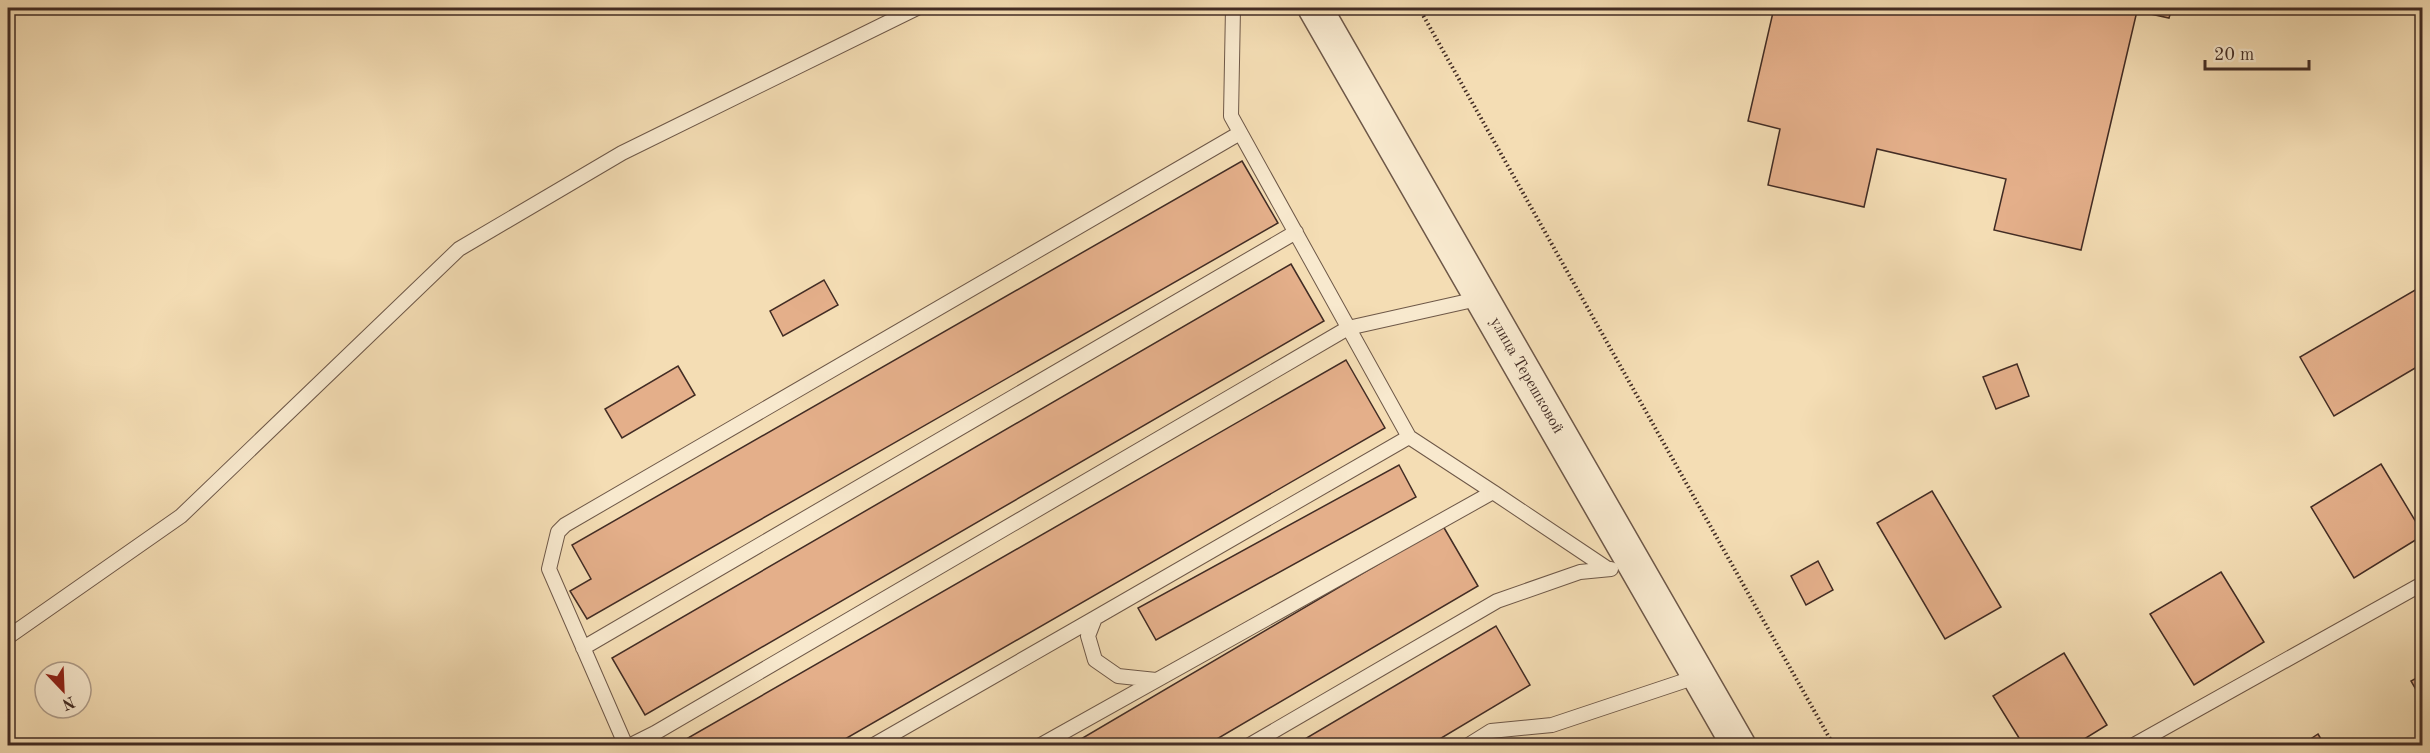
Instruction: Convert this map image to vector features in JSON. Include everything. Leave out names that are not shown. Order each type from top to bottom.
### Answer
[{"type":"street","name":"улица Терешковой","points":[[1315,8],[1482,298],[1623,568],[1699,676],[1739,746]]},
{"type":"lane","points":[[8,637],[181,516],[459,249],[622,153],[917,8]]},
{"type":"lane","points":[[1233,8],[1231,116],[1409,437],[1493,492],[1623,568]]},
{"type":"lane","points":[[1240,133],[558,531],[549,569],[627,746],[686,715],[1348,328],[1482,298]]},
{"type":"lane","points":[[583,648],[1296,232]]},
{"type":"lane","points":[[872,746],[1409,437]]},
{"type":"lane","points":[[1039,746],[1493,492]]},
{"type":"lane","points":[[1248,746],[1497,601],[1580,572],[1623,568]]},
{"type":"lane","points":[[2132,746],[2422,584]]},
{"type":"lane","points":[[1095,618],[1088,636],[1095,660],[1118,676],[1156,680]]},
{"type":"lane","points":[[1467,746],[1491,731],[1552,725],[1699,676]]},
{"type":"path","points":[[1419,8],[1834,746]]},
{"type":"building","points":[[1774,8],[2172,8],[2169,18],[2137,11],[2081,250],[1994,230],[2006,179],[1877,149],[1864,207],[1768,185],[1780,129],[1748,121]]},
{"type":"building","points":[[1242,161],[1278,223],[587,619],[570,591],[591,579],[572,545]]},
{"type":"building","points":[[1291,264],[1324,321],[645,715],[612,658]]},
{"type":"building","points":[[824,280],[838,305],[783,336],[770,311]]},
{"type":"building","points":[[2422,286],[2422,364],[2334,416],[2300,357]]},
{"type":"building","points":[[1346,360],[1385,428],[833,746],[674,746]]},
{"type":"building","points":[[2017,364],[2029,396],[1996,409],[1983,377]]},
{"type":"building","points":[[678,366],[695,395],[622,438],[605,409]]},
{"type":"building","points":[[2381,464],[2422,532],[2422,536],[2354,578],[2311,507]]},
{"type":"building","points":[[1399,465],[1416,497],[1156,640],[1138,608]]},
{"type":"building","points":[[1932,491],[2001,607],[1945,639],[1877,523]]},
{"type":"building","points":[[1443,526],[1478,586],[1205,746],[1069,746]]},
{"type":"building","points":[[1818,561],[1833,590],[1806,605],[1791,576]]},
{"type":"building","points":[[2221,572],[2264,642],[2194,685],[2150,614]]},
{"type":"building","points":[[1496,626],[1530,685],[1428,746],[1293,746]]},
{"type":"building","points":[[2064,653],[2107,725],[2073,746],[2024,746],[1993,696]]},
{"type":"building","points":[[2422,675],[2422,700],[2411,681]]},
{"type":"building","points":[[2318,734],[2325,746],[2300,746]]}]
